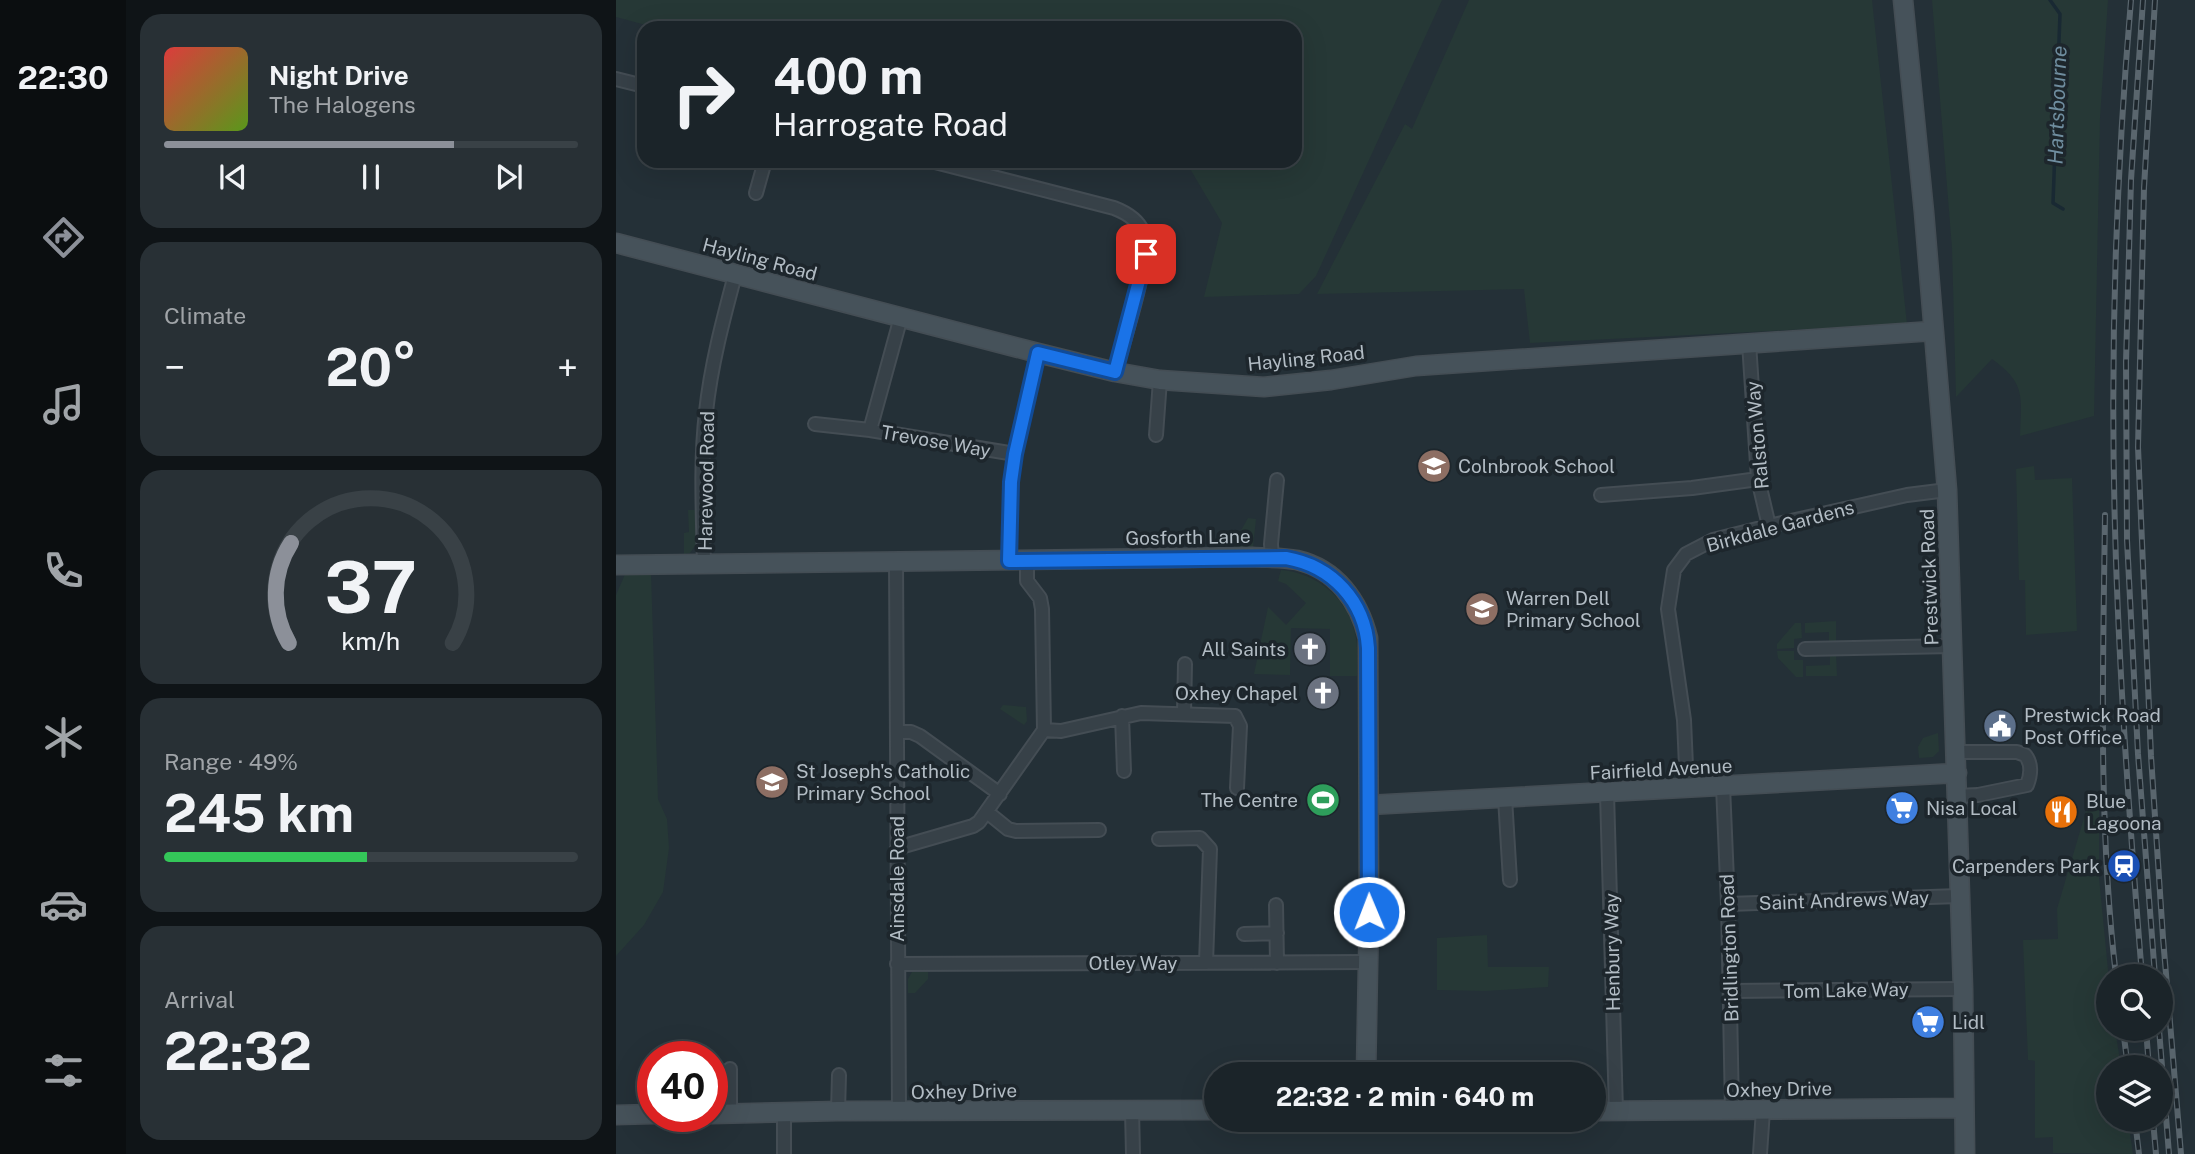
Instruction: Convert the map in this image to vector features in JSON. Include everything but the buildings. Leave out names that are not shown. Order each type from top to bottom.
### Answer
[{"type":"street","name":"Prestwick Road","points":[[1903,0],[1947,490],[1963,989],[1965,1154]]},
{"type":"street","points":[[616,79],[637,84]]},
{"type":"street","points":[[756,193],[763,168]]},
{"type":"street","points":[[958,168],[1114,208],[1136,221],[1143,232],[1146,254],[1115,372]]},
{"type":"street","name":"Hayling Road","points":[[617,248],[735,275],[1115,372],[1160,380],[1264,387],[1331,380],[1408,367],[1933,331]]},
{"type":"street","name":"Harewood Road","points":[[704,564],[705,413],[712,367],[735,275]]},
{"type":"street","name":"Trevose Way","points":[[901,317],[870,429],[1015,454],[1038,353]]},
{"type":"street","name":"Ralston Way","points":[[1749,343],[1758,479],[1769,526]]},
{"type":"street","points":[[1156,435],[1160,380]]},
{"type":"street","points":[[815,424],[870,429]]},
{"type":"street","points":[[897,848],[974,826],[987,812],[1044,730],[1042,610],[1040,598],[1027,581],[1018,561],[1011,482],[1015,454]]},
{"type":"street","points":[[1601,495],[1692,488],[1758,479]]},
{"type":"street","points":[[1272,558],[1277,480]]},
{"type":"street","name":"Birkdale Gardens","points":[[1687,789],[1684,720],[1668,609],[1674,570],[1686,554],[1713,540],[1769,526],[1907,495],[1947,490]]},
{"type":"street","name":"Gosforth Lane","points":[[616,565],[1272,558],[1295,560],[1320,569],[1347,591],[1362,617],[1368,648],[1366,1062]]},
{"type":"street","name":"Ainsdale Road","points":[[896,561],[899,1112]]},
{"type":"street","points":[[1805,649],[1953,646]]},
{"type":"street","points":[[1184,713],[1185,664]]},
{"type":"street","points":[[1044,730],[1061,731],[1141,713],[1235,716],[1239,721],[1237,788]]},
{"type":"street","points":[[1122,716],[1124,771]]},
{"type":"street","points":[[897,732],[911,732],[920,737],[1000,794]]},
{"type":"street","points":[[1956,752],[2017,752],[2025,755],[2030,765],[2027,785],[1978,795],[1957,796]]},
{"type":"street","name":"Fairfield Avenue","points":[[1368,805],[1957,774]]},
{"type":"street","name":"Bridlington Road","points":[[1723,786],[1732,1110]]},
{"type":"street","name":"Henbury Way","points":[[1607,793],[1616,1111]]},
{"type":"street","points":[[1505,798],[1510,880]]},
{"type":"street","points":[[987,812],[1008,829],[1016,831],[1098,830]]},
{"type":"street","points":[[1159,839],[1200,838],[1210,849],[1206,963]]},
{"type":"street","name":"Saint Andrews Way","points":[[1728,904],[1959,896]]},
{"type":"street","points":[[1276,905],[1277,963]]},
{"type":"street","points":[[1244,934],[1277,933]]},
{"type":"street","name":"Otley Way","points":[[897,964],[1368,962]]},
{"type":"street","name":"Tom Lake Way","points":[[1730,991],[1963,989]]},
{"type":"street","points":[[728,1079],[730,1069]]},
{"type":"street","points":[[838,1111],[839,1076]]},
{"type":"street","name":"Oxhey Drive","points":[[1606,1111],[1963,1108]]},
{"type":"street","name":"Oxhey Drive","points":[[728,1114],[838,1111],[1204,1110]]},
{"type":"street","points":[[1760,1154],[1763,1110]]},
{"type":"street","points":[[1132,1111],[1133,1154]]},
{"type":"street","points":[[616,1115],[637,1114]]},
{"type":"street","points":[[784,1114],[784,1154]]},
{"type":"shaded area","points":[[616,0],[1442,0],[1316,276],[1299,294],[1204,297],[1222,223],[1190,168],[1302,168],[1302,21],[637,23],[616,17]]},
{"type":"shaded area","points":[[1469,0],[1872,0],[1907,324],[1530,343],[1524,289],[1317,294],[1405,124],[1412,129]]},
{"type":"shaded area","points":[[1932,0],[2108,0],[2100,118],[2094,416],[2020,436],[2021,402],[2017,384],[1992,359],[1956,397],[1952,248]]},
{"type":"shaded area","points":[[2034,466],[2035,480],[2072,478],[2077,631],[2026,635],[2025,580],[2019,580],[2016,469]]},
{"type":"shaded area","points":[[688,510],[696,510],[697,543],[690,553],[684,554],[684,533],[689,532]]},
{"type":"shaded area","points":[[1248,518],[1256,519],[1253,547],[1235,548],[1235,541]]},
{"type":"shaded area","points":[[1281,570],[1295,572],[1319,583],[1330,591],[1347,612],[1356,638],[1357,676],[1330,676],[1330,629],[1291,628],[1290,675],[1254,674],[1268,607],[1286,625],[1306,603],[1286,584],[1278,581]]},
{"type":"shaded area","points":[[626,572],[651,572],[658,799],[667,819],[669,848],[663,892],[644,925],[616,956],[616,595]]},
{"type":"shaded area","points":[[1836,621],[1836,644],[1829,644],[1829,632],[1805,633],[1805,623]]},
{"type":"shaded area","points":[[1795,623],[1801,623],[1802,638],[1794,639],[1794,648],[1777,649],[1777,644]]},
{"type":"shaded area","points":[[1777,651],[1794,651],[1794,660],[1803,660],[1803,677],[1796,677],[1778,658]]},
{"type":"shaded area","points":[[1830,653],[1836,653],[1837,676],[1806,676],[1806,666],[1830,665]]},
{"type":"shaded area","points":[[1003,705],[1026,707],[1027,721],[1024,725],[1000,709]]},
{"type":"shaded area","points":[[1938,733],[1939,751],[1933,757],[1919,758],[1918,747],[1923,738]]},
{"type":"shaded area","points":[[2099,800],[2099,878],[2107,964],[2096,964],[2096,1041],[2117,1041],[2119,1055],[2096,1055],[2096,1132],[2130,1132],[2133,1154],[2053,1153],[2053,1137],[2035,1138],[2035,1061],[2028,1060],[2023,940],[2058,939],[2057,909],[2089,801]]},
{"type":"shaded area","points":[[1487,935],[1488,967],[1549,967],[1548,987],[1485,991],[1437,990],[1437,938]]},
{"type":"shaded area","points":[[928,971],[928,979],[915,993],[908,993],[908,979],[912,972]]},
{"type":"waterway","name":"Hartsbourne","points":[[2050,0],[2060,14],[2053,203],[2063,209]]},
{"type":"railway","points":[[2131,0],[2121,132],[2113,396],[2122,696],[2141,964]]},
{"type":"railway","points":[[2143,0],[2131,180],[2126,362],[2127,540],[2138,754],[2154,964]]},
{"type":"railway","points":[[2155,0],[2144,188],[2138,447],[2151,756],[2181,1154]]},
{"type":"railway","points":[[2105,515],[2104,804],[2115,964]]},
{"type":"railway","points":[[2125,1041],[2126,1055]]},
{"type":"railway","points":[[2147,1041],[2148,1055]]},
{"type":"railway","points":[[2160,1041],[2169,1154]]},
{"type":"railway","points":[[2136,1132],[2139,1154]]},
{"type":"railway","points":[[2154,1132],[2156,1154]]},
{"type":"place","name":"Colnbrook School","points":[[1434,466]]},
{"type":"place","name":"Warren Dell Primary School","points":[[1482,609]]},
{"type":"place","name":"All Saints","points":[[1310,649]]},
{"type":"place","name":"Oxhey Chapel","points":[[1323,693]]},
{"type":"place","name":"Prestwick Road Post Office","points":[[2000,726]]},
{"type":"place","name":"St Joseph's Catholic Primary School","points":[[772,782]]},
{"type":"place","name":"The Centre","points":[[1323,800]]},
{"type":"place","name":"Nisa Local","points":[[1902,808]]},
{"type":"place","name":"Blue Lagoona","points":[[2061,812]]},
{"type":"place","name":"Carpenders Park","points":[[2124,866]]},
{"type":"place","name":"Lidl","points":[[1928,1022]]},
{"type":"route","points":[[1146,254],[1115,372],[1038,353],[1021,422],[1011,482],[1009,561],[1286,558],[1320,569],[1347,591],[1362,617],[1368,638],[1369,912]]}]
